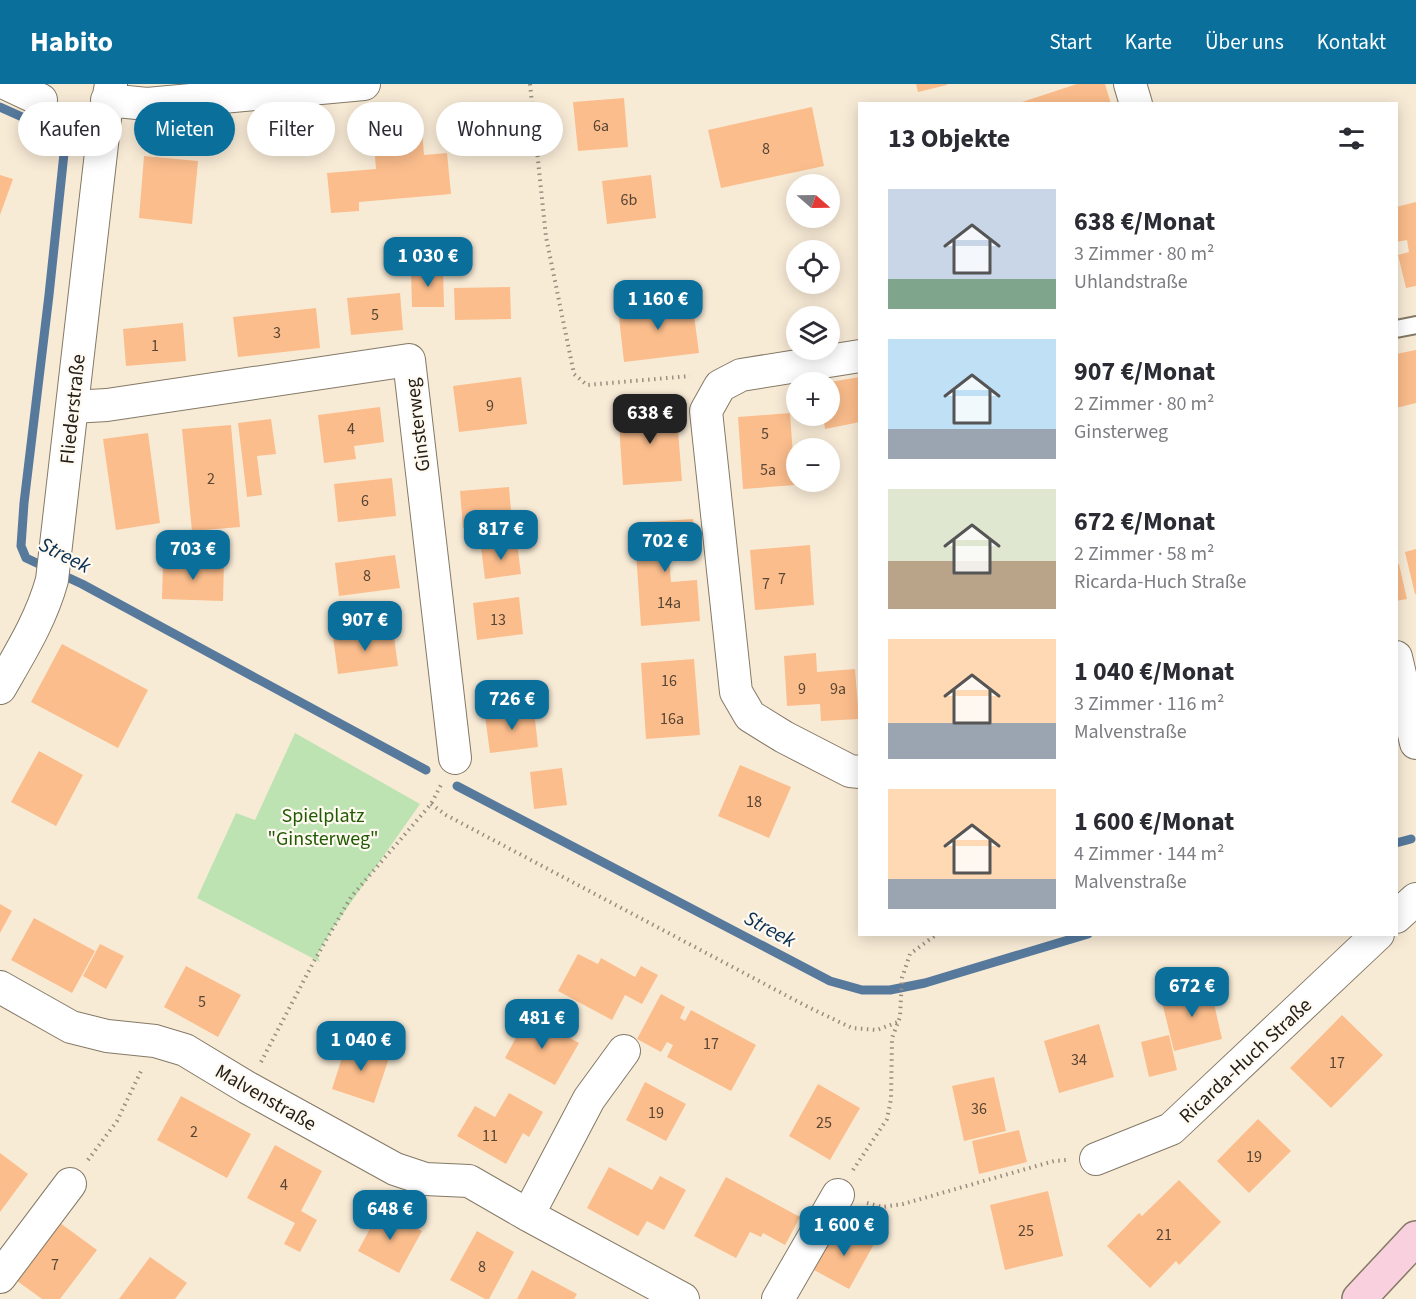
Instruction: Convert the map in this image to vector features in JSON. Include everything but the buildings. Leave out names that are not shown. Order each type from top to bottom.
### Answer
[{"type":"main road","points":[[1359,1299],[1416,1238]]},
{"type":"street","points":[[7,84],[41,100]]},
{"type":"street","points":[[107,100],[147,104],[364,84]]},
{"type":"street","points":[[1130,84],[1135,102]]},
{"type":"street","name":"Fliederstraße","points":[[0,688],[35,627],[47,599],[53,570],[107,100]]},
{"type":"street","points":[[858,356],[741,375],[720,386],[706,411],[736,692],[750,716],[784,737],[840,766],[858,772]]},
{"type":"street","name":"Ginsterweg","points":[[72,407],[107,405],[409,360],[455,758]]},
{"type":"street","points":[[1398,648],[1416,644]]},
{"type":"street","points":[[1398,666],[1416,743]]},
{"type":"street","points":[[1398,915],[1416,899]]},
{"type":"street","name":"Ricarda-Huch Straße","points":[[1096,1159],[1171,1129],[1376,936]]},
{"type":"street","name":"Malvenstraße","points":[[0,987],[71,1027],[107,1036],[155,1041],[185,1050],[248,1088],[395,1169],[425,1179],[469,1181],[683,1299]]},
{"type":"street","points":[[528,1215],[589,1098],[624,1051]]},
{"type":"street","points":[[0,1277],[70,1184]]},
{"type":"street","points":[[778,1299],[838,1195]]},
{"type":"lane","points":[[1398,329],[1416,325]]},
{"type":"path","points":[[530,84],[546,237],[574,374],[586,385],[707,375],[720,386]]},
{"type":"path","points":[[248,1088],[313,963],[351,897],[431,804],[455,758]]},
{"type":"path","points":[[431,804],[457,821],[797,1002],[843,1024],[852,1028],[877,1030],[898,1021]]},
{"type":"path","points":[[934,936],[910,954],[902,978],[900,1017],[892,1038],[891,1099],[887,1119],[838,1195],[882,1207],[903,1204],[1054,1161],[1096,1159]]},
{"type":"path","points":[[70,1184],[117,1121],[155,1041]]},
{"type":"green space","name":"Spielplatz \"Ginsterweg\"","points":[[295,733],[420,804],[333,928],[317,955],[320,962],[197,898],[236,813],[255,820]]},
{"type":"waterway","name":"Streek","points":[[0,107],[58,133],[65,144],[24,503],[21,546],[26,558],[82,584],[426,770]]},
{"type":"waterway","name":"Streek","points":[[457,786],[830,981],[862,990],[890,990],[925,983],[1081,936]]},
{"type":"waterway","name":"Streek","points":[[1398,842],[1411,839]]}]
